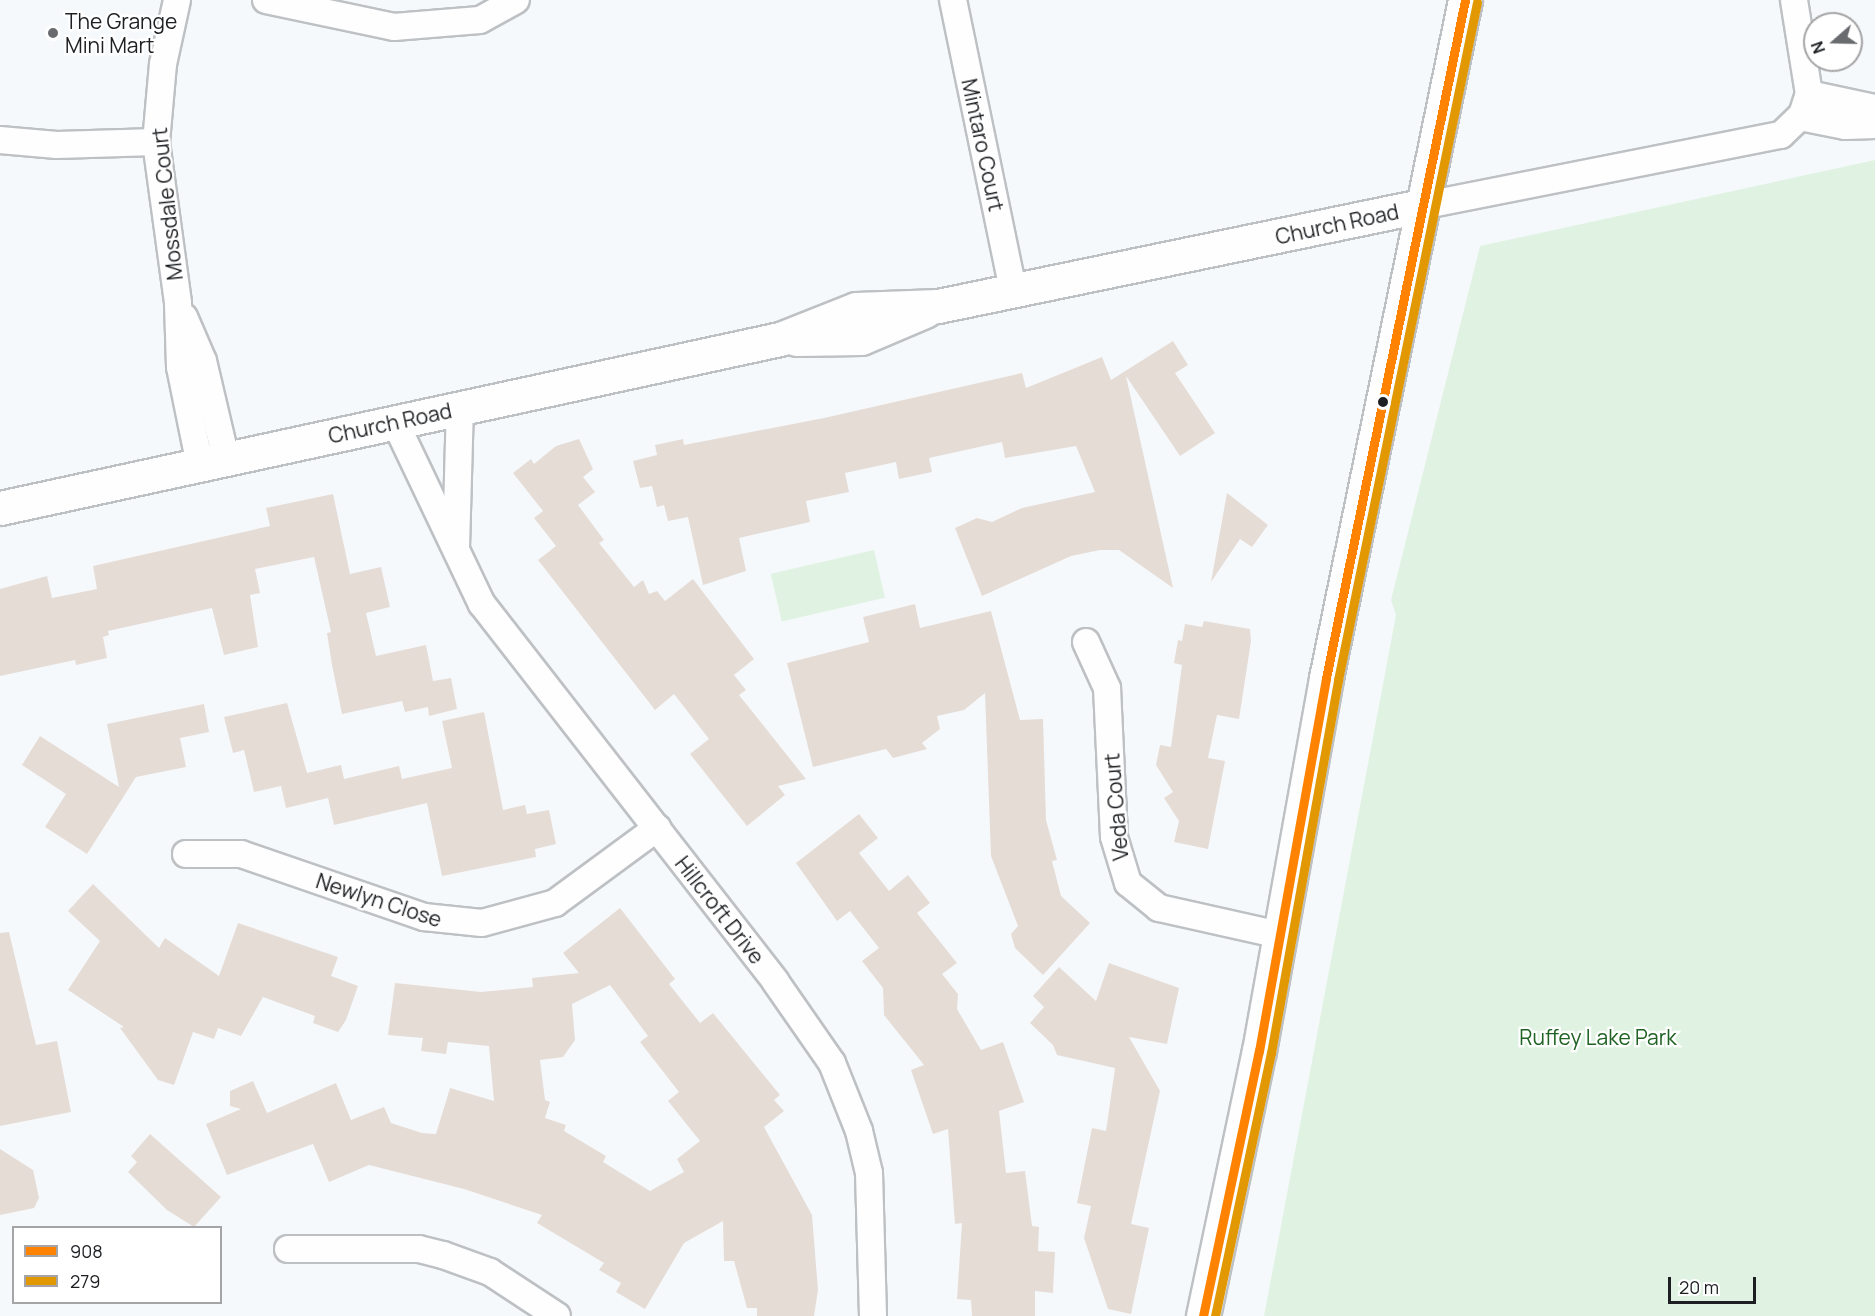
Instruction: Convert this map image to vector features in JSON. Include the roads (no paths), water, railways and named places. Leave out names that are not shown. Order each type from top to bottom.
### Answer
[{"type":"street","name":"Mossdale Court","points":[[177,0],[163,64],[156,142],[178,303],[180,367],[213,462]]},
{"type":"street","points":[[266,0],[394,27],[480,20],[516,0]]},
{"type":"street","name":"Mintaro Court","points":[[953,0],[1013,291]]},
{"type":"street","points":[[1203,1316],[1280,934],[1326,678],[1465,0]]},
{"type":"street","points":[[1794,0],[1805,106]]},
{"type":"street","points":[[1805,106],[1875,108]]},
{"type":"street","points":[[1805,106],[1845,126],[1875,124]]},
{"type":"street","name":"Church Road","points":[[0,508],[780,339],[856,309],[938,306],[1421,206],[1766,140],[1781,135],[1805,106]]},
{"type":"street","points":[[0,140],[57,145],[156,142]]},
{"type":"street","name":"Hillcroft Drive","points":[[456,549],[460,408]]},
{"type":"street","name":"Hillcroft Drive","points":[[395,422],[482,604],[657,828],[808,1027],[845,1092],[869,1173],[873,1316]]},
{"type":"street","name":"Veda Court","points":[[1086,642],[1107,688],[1114,837],[1128,883],[1159,908],[1280,934]]},
{"type":"street","name":"Newlyn Close","points":[[186,854],[241,854],[424,917],[482,923],[555,903],[657,828]]},
{"type":"street","points":[[288,1249],[418,1249],[443,1255],[490,1272],[557,1316]]},
{"type":"place","name":"The Grange Mini Mart","points":[[53,33]]},
{"type":"park label","name":"Ruffey Lake Park","points":[[1598,1037]]}]
